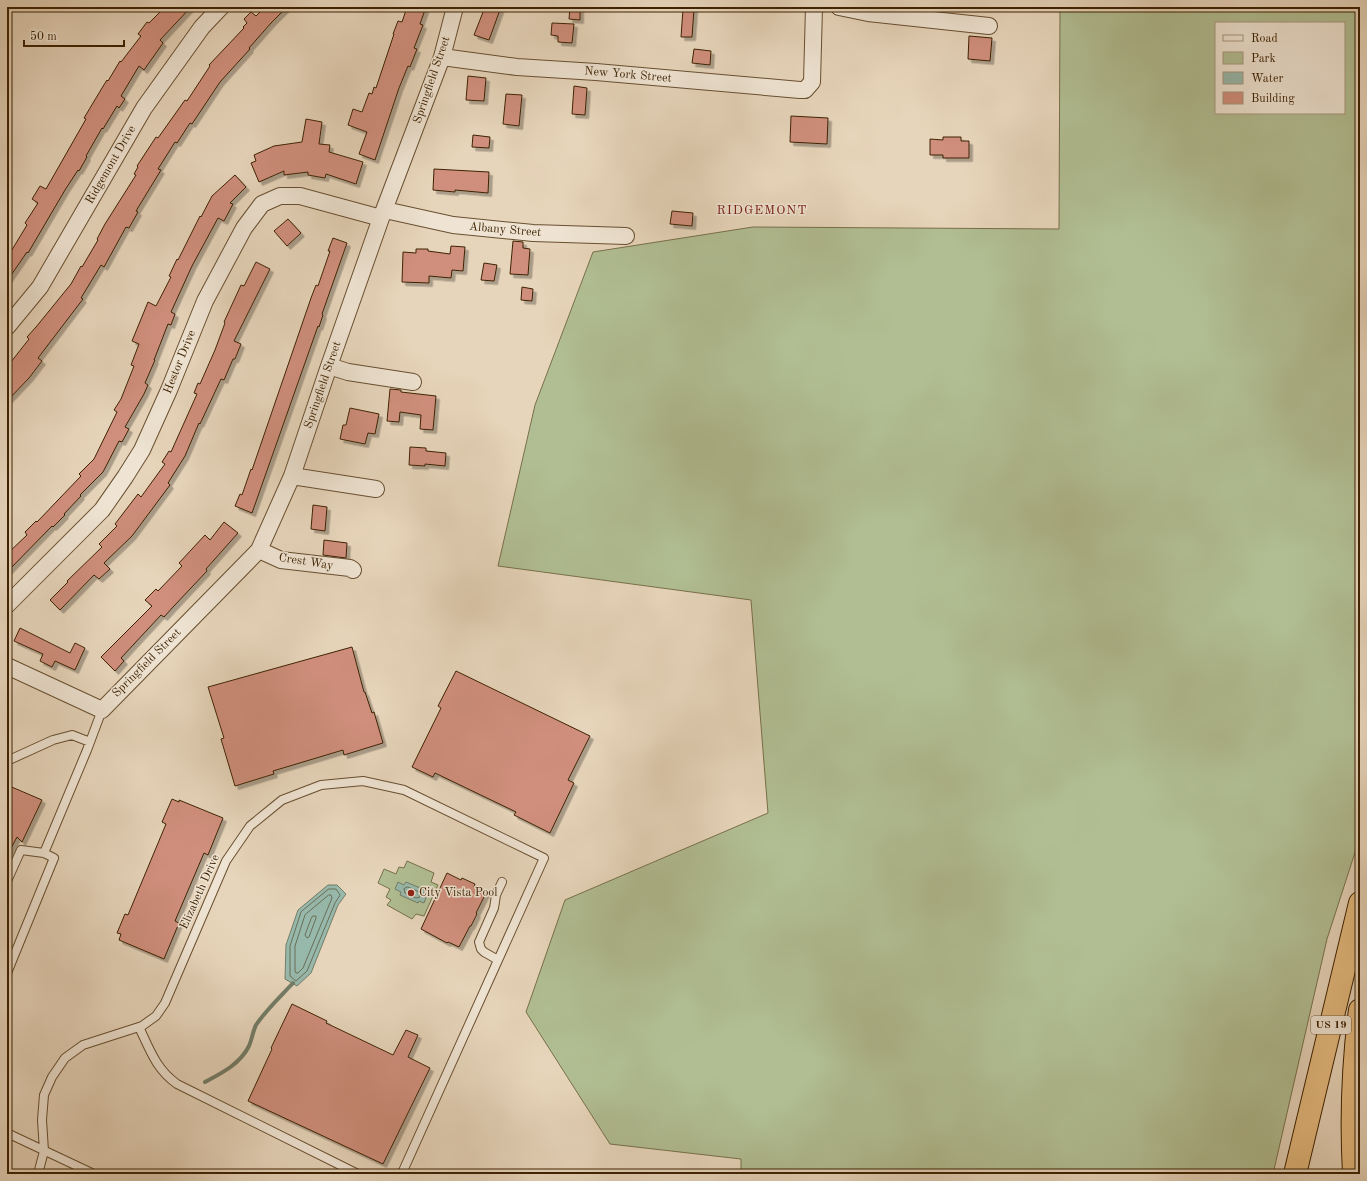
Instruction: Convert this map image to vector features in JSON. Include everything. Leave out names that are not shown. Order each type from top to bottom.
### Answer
[{"type":"highway","name":"US 19","points":[[1295,1174],[1360,902]]},
{"type":"highway","points":[[1305,1174],[1339,1033],[1360,964]]},
{"type":"highway","points":[[1354,1174],[1353,1116],[1355,1064],[1360,1010]]},
{"type":"street","name":"Ridgemont Drive","points":[[7,327],[40,287],[144,108],[202,27],[221,7]]},
{"type":"street","name":"Springfield Street","points":[[102,710],[259,550],[292,476],[383,214],[442,57],[455,7]]},
{"type":"street","name":"New York Street","points":[[442,57],[516,68],[596,72],[805,90],[812,82],[814,7]]},
{"type":"street","points":[[839,7],[868,13],[989,26]]},
{"type":"street","name":"Hestor Drive","points":[[7,605],[102,510],[125,477],[142,450],[205,301],[244,228],[262,204],[280,196],[300,196],[383,214]]},
{"type":"street","name":"Albany Street","points":[[383,214],[453,225],[533,233],[626,236]]},
{"type":"street","points":[[329,366],[348,372],[413,382]]},
{"type":"street","points":[[292,476],[376,489]]},
{"type":"street","name":"Crest Way","points":[[259,550],[281,560],[350,568],[353,570]]},
{"type":"street","points":[[7,666],[102,710]]},
{"type":"lane","points":[[44,853],[102,710]]},
{"type":"lane","points":[[7,761],[53,740],[72,735],[90,742]]},
{"type":"lane","name":"Elizabeth Drive","points":[[38,1174],[44,1151],[42,1120],[44,1095],[52,1077],[65,1058],[83,1045],[139,1027],[156,1016],[165,1003],[226,861],[250,826],[282,800],[321,785],[363,781],[404,790],[544,858],[498,960]]},
{"type":"lane","points":[[7,881],[21,850],[44,853],[54,858],[7,973]]},
{"type":"lane","points":[[400,1174],[498,960],[481,950],[479,942],[494,908],[496,896],[502,882]]},
{"type":"lane","points":[[139,1027],[159,1068],[167,1077],[177,1084],[358,1174]]},
{"type":"lane","points":[[7,1133],[94,1174]]},
{"type":"green space","points":[[1060,7],[1360,7],[1360,837],[1327,939],[1273,1174],[741,1174],[741,1159],[610,1144],[526,1012],[565,900],[768,813],[751,600],[498,566],[535,405],[593,252],[753,227],[1059,229]]},
{"type":"green space","name":"City Vista Pool","points":[[407,861],[434,873],[431,882],[438,885],[424,916],[416,914],[412,919],[387,905],[391,900],[386,897],[390,889],[378,883],[384,869],[396,874],[399,867],[404,868]]},
{"type":"water","points":[[398,882],[404,885],[406,882],[425,890],[424,893],[427,895],[424,903],[419,901],[418,903],[400,895],[401,892],[395,889]]},
{"type":"water","points":[[328,885],[337,885],[346,894],[338,905],[311,973],[297,986],[285,979],[286,945],[298,910]]},
{"type":"building","points":[[165,7],[191,7],[160,40],[163,43],[144,70],[139,66],[121,96],[125,99],[119,108],[117,106],[103,129],[102,128],[79,171],[78,170],[65,190],[28,253],[27,252],[7,281],[7,258],[27,225],[25,223],[38,203],[32,199],[40,186],[46,189],[102,88],[120,61],[121,62],[141,36],[138,34],[147,22],[149,23]]},
{"type":"building","points":[[265,7],[287,7],[271,23],[220,82],[192,124],[190,123],[177,143],[175,142],[158,169],[161,170],[136,211],[138,212],[129,228],[126,227],[104,267],[101,265],[81,298],[83,299],[38,358],[42,361],[29,378],[7,401],[7,367],[29,339],[27,337],[71,284],[81,266],[82,267],[98,240],[97,239],[105,224],[136,175],[134,174],[138,167],[137,166],[156,137],[158,138],[185,100],[187,101],[210,66],[209,65],[244,28],[243,27],[247,23],[244,19],[251,12],[256,16]]},
{"type":"building","points":[[407,7],[426,7],[420,24],[423,25],[414,48],[417,49],[399,88],[375,160],[359,154],[367,132],[348,125],[353,109],[362,112],[369,93],[372,94],[374,87],[376,88],[393,34],[398,21],[402,22]]},
{"type":"building","points":[[485,7],[501,7],[489,40],[474,35]]},
{"type":"building","points":[[570,7],[580,7],[580,20],[569,19]]},
{"type":"building","points":[[683,9],[694,9],[692,37],[681,37]]},
{"type":"building","points":[[552,23],[574,24],[572,43],[558,42],[558,36],[551,35]]},
{"type":"building","points":[[969,36],[992,38],[990,61],[968,59]]},
{"type":"building","points":[[694,49],[711,51],[710,65],[692,63]]},
{"type":"building","points":[[468,76],[486,78],[484,101],[466,100]]},
{"type":"building","points":[[574,86],[587,88],[585,115],[572,114]]},
{"type":"building","points":[[506,94],[522,95],[519,126],[503,124]]},
{"type":"building","points":[[791,116],[828,118],[827,144],[790,142]]},
{"type":"building","points":[[306,119],[322,122],[319,144],[330,145],[329,152],[363,162],[356,184],[326,174],[325,178],[308,175],[308,172],[284,175],[284,171],[259,182],[251,163],[256,161],[254,155],[274,146],[302,142]]},
{"type":"building","points":[[473,135],[490,137],[489,148],[472,147]]},
{"type":"building","points":[[943,137],[961,137],[961,141],[969,141],[969,158],[943,158],[943,155],[930,155],[930,139],[943,140]]},
{"type":"building","points":[[434,169],[489,172],[488,193],[433,190]]},
{"type":"building","points":[[235,175],[246,187],[230,203],[233,204],[224,221],[218,218],[192,266],[171,312],[175,314],[171,325],[168,324],[145,383],[148,385],[125,427],[129,429],[122,442],[119,441],[103,472],[80,495],[81,496],[64,514],[65,515],[53,527],[52,526],[7,572],[7,554],[27,535],[25,532],[36,521],[37,522],[81,476],[79,474],[94,459],[117,412],[114,410],[121,399],[134,366],[131,365],[139,344],[132,341],[148,302],[156,306],[171,277],[169,276],[177,259],[178,260],[200,216],[201,217],[212,196]]},
{"type":"building","points":[[672,211],[693,213],[692,226],[670,224]]},
{"type":"building","points":[[288,219],[301,233],[287,246],[274,231]]},
{"type":"building","points":[[333,238],[347,243],[322,314],[319,327],[318,326],[252,513],[235,506],[240,494],[242,495],[251,469],[252,470],[311,298],[316,285],[318,286]]},
{"type":"building","points":[[513,241],[523,242],[523,248],[530,249],[528,275],[510,274]]},
{"type":"building","points":[[451,246],[465,247],[463,271],[452,270],[451,278],[429,276],[429,283],[402,282],[403,252],[416,253],[416,249],[428,249],[428,251],[450,254]]},
{"type":"building","points":[[256,262],[270,269],[234,341],[241,344],[235,359],[233,359],[224,380],[221,379],[200,424],[199,423],[185,456],[168,483],[170,485],[132,536],[104,563],[110,569],[99,579],[94,575],[60,610],[50,600],[102,547],[99,544],[117,526],[115,524],[138,494],[141,497],[165,464],[162,462],[169,451],[171,452],[197,394],[194,393],[198,383],[200,384],[215,350],[225,323],[224,322],[241,285],[244,286]]},
{"type":"building","points":[[484,263],[497,265],[494,281],[481,280]]},
{"type":"building","points":[[522,287],[533,289],[532,301],[521,300]]},
{"type":"building","points":[[390,389],[401,390],[401,392],[436,396],[433,430],[420,429],[421,415],[400,412],[399,422],[387,421]]},
{"type":"building","points":[[350,408],[379,414],[375,434],[368,433],[365,444],[340,439],[343,425],[346,425]]},
{"type":"building","points":[[410,447],[426,448],[426,451],[446,453],[445,466],[425,464],[425,466],[409,465]]},
{"type":"building","points":[[313,505],[327,507],[325,531],[311,529]]},
{"type":"building","points":[[224,522],[238,533],[206,569],[207,571],[164,617],[161,615],[121,658],[124,661],[115,671],[101,657],[152,606],[145,600],[156,589],[158,591],[182,566],[179,563],[205,535],[210,540]]},
{"type":"building","points":[[324,540],[347,543],[346,558],[323,555]]},
{"type":"building","points":[[20,628],[70,653],[75,643],[85,648],[75,670],[55,661],[52,667],[40,661],[43,654],[14,641]]},
{"type":"building","points":[[352,647],[364,692],[372,713],[374,712],[383,743],[344,755],[343,750],[273,771],[274,774],[235,786],[221,739],[224,738],[208,687]]},
{"type":"building","points":[[456,671],[590,736],[568,780],[574,783],[550,833],[514,815],[516,812],[435,773],[433,777],[412,767],[441,708],[438,706]]},
{"type":"building","points":[[7,785],[42,800],[22,842],[17,837],[7,856]]},
{"type":"building","points":[[172,799],[179,802],[179,800],[223,818],[208,855],[204,853],[175,921],[179,923],[164,959],[119,940],[121,934],[117,933],[125,914],[128,915],[166,824],[162,822]]},
{"type":"building","points":[[447,873],[461,880],[462,878],[475,884],[474,887],[486,893],[471,926],[459,947],[448,942],[447,943],[421,929]]},
{"type":"building","points":[[292,1004],[327,1021],[326,1023],[393,1055],[406,1030],[418,1035],[408,1057],[430,1068],[383,1164],[248,1101]]},
{"type":"waterway","points":[[205,1082],[218,1075],[241,1058],[249,1046],[256,1025],[260,1019],[293,983]]},
{"type":"place","name":"City Vista Pool","points":[[411,893]]},
{"type":"district","name":"RIDGEMONT","points":[[762,210]]}]
